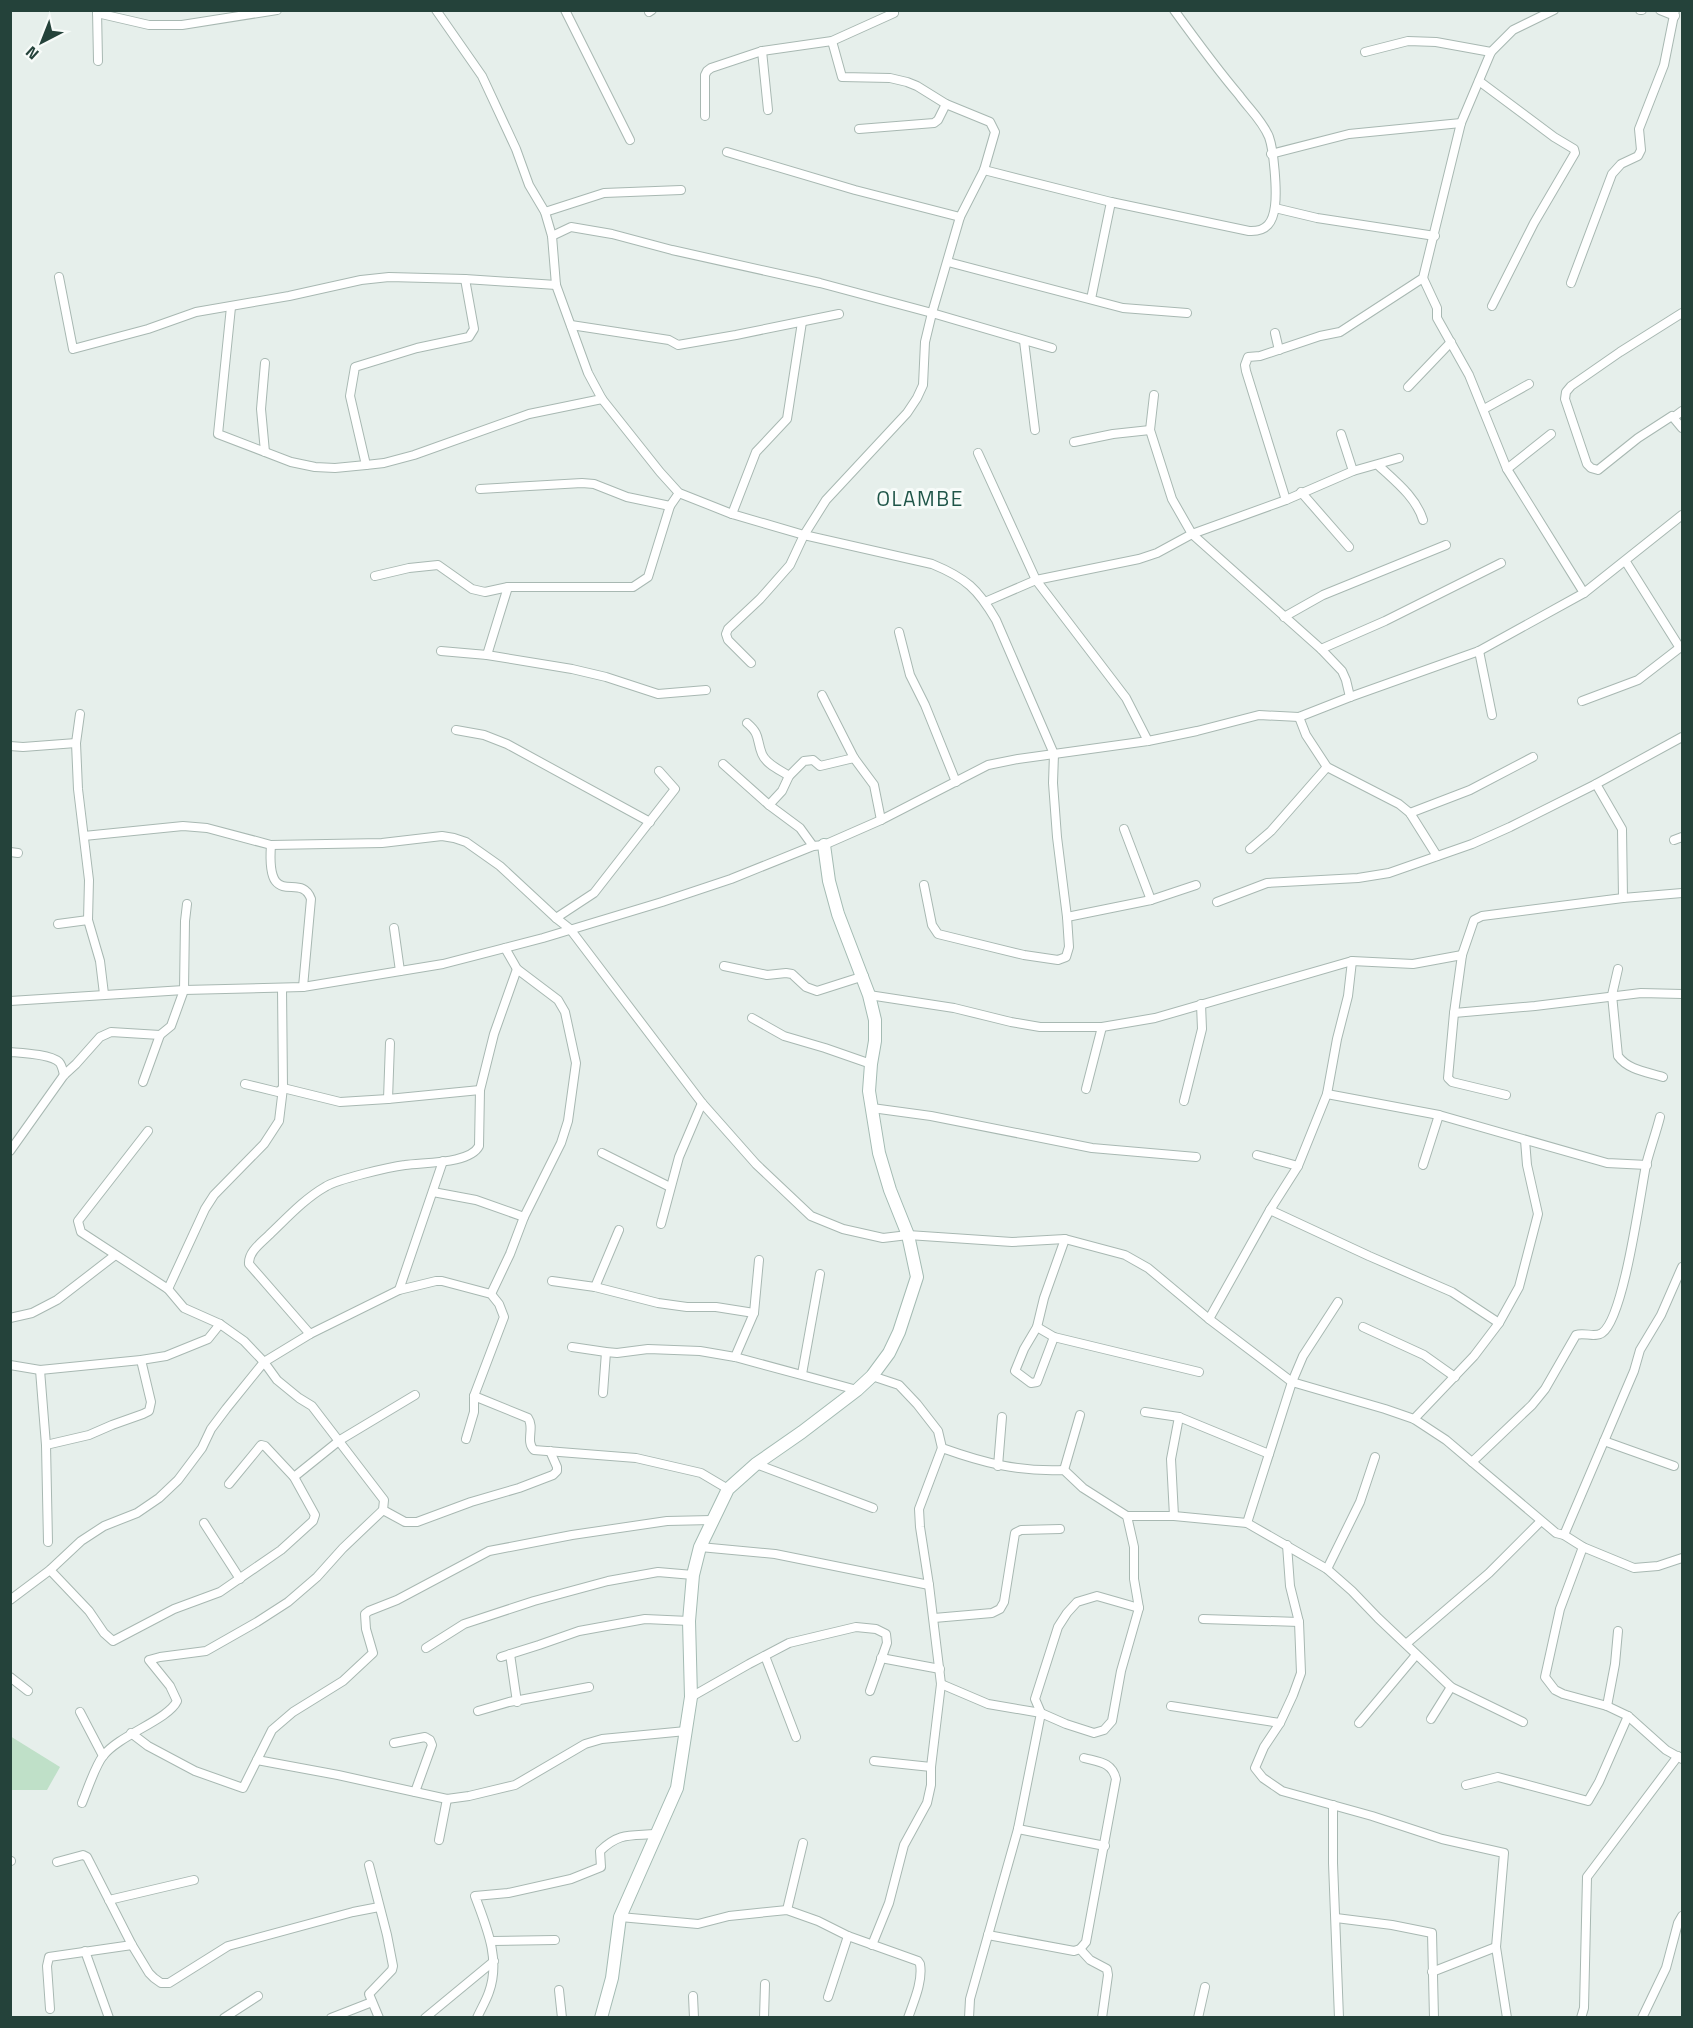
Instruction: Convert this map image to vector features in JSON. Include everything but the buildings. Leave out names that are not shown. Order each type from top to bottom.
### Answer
[{"type":"street","points":[[98,61],[97,12],[149,25],[182,26],[277,10]]},
{"type":"street","points":[[436,10],[482,76],[530,185],[545,212],[552,236],[556,285],[588,373],[602,399],[651,462],[679,493],[732,514],[804,535],[932,564],[963,578],[985,602],[996,621],[1054,754],[1053,783],[1057,837],[1069,947],[1066,957],[1058,960],[1024,955],[938,933],[932,925],[924,885]]},
{"type":"street","points":[[565,10],[630,140]]},
{"type":"street","points":[[984,170],[1111,202],[1249,231],[1259,231],[1265,227],[1270,222],[1275,208],[1276,193],[1270,139],[1265,128],[1174,10]]},
{"type":"street","points":[[1554,10],[1513,30],[1491,52],[1461,123],[1423,278],[1437,308],[1437,318],[1469,375],[1507,469],[1584,593]]},
{"type":"street","points":[[1571,283],[1612,174],[1621,164],[1638,156],[1641,150],[1639,129],[1664,65],[1675,13],[1660,10]]},
{"type":"street","points":[[705,116],[707,71],[762,51],[832,41],[894,13]]},
{"type":"street","points":[[751,663],[728,640],[726,634],[728,629],[760,599],[790,565],[804,535],[826,500],[907,413],[923,385],[925,342],[932,313],[960,217],[984,170],[995,132],[993,125],[985,119],[946,104],[917,86],[890,78],[842,77],[832,41]]},
{"type":"street","points":[[1365,52],[1408,41],[1436,42],[1491,52]]},
{"type":"street","points":[[762,51],[768,110]]},
{"type":"street","points":[[1479,81],[1554,137],[1574,149],[1575,153],[1534,224],[1492,306]]},
{"type":"street","points":[[859,129],[934,123],[946,104]]},
{"type":"street","points":[[1271,154],[1349,134],[1461,123]]},
{"type":"street","points":[[727,152],[855,190],[960,217]]},
{"type":"street","points":[[545,212],[604,193],[681,190]]},
{"type":"street","points":[[1091,299],[1111,202]]},
{"type":"street","points":[[1275,208],[1317,218],[1435,236]]},
{"type":"street","points":[[552,236],[571,227],[612,234],[819,283],[1052,348]]},
{"type":"street","points":[[948,262],[1123,308],[1187,313]]},
{"type":"street","points":[[59,277],[73,349],[148,329],[196,312],[289,296],[361,280],[389,277],[556,285]]},
{"type":"street","points":[[1286,500],[1245,365],[1248,357],[1340,332],[1423,278]]},
{"type":"street","points":[[366,465],[351,396],[355,367],[417,348],[469,337],[474,329],[465,279]]},
{"type":"street","points":[[231,307],[218,434],[291,462],[335,468],[384,463],[414,455],[529,414],[602,399]]},
{"type":"street","points":[[1683,313],[1571,386],[1566,392],[1565,399],[1587,464],[1598,470],[1638,438],[1671,416],[1674,417],[1683,411]]},
{"type":"street","points":[[571,325],[669,340],[678,345],[839,314]]},
{"type":"street","points":[[732,514],[756,452],[787,419],[802,322]]},
{"type":"street","points":[[1275,333],[1279,350]]},
{"type":"street","points":[[1024,341],[1035,430]]},
{"type":"street","points":[[1408,387],[1451,342]]},
{"type":"street","points":[[265,363],[261,409],[265,452]]},
{"type":"street","points":[[1484,410],[1529,384]]},
{"type":"street","points":[[1154,395],[1150,430],[1173,499],[1192,534],[1321,649],[1342,671],[1350,697]]},
{"type":"street","points":[[1674,417],[1683,428]]},
{"type":"street","points":[[1074,442],[1113,434],[1150,430]]},
{"type":"street","points":[[1341,434],[1353,471]]},
{"type":"street","points":[[1507,469],[1551,434]]},
{"type":"street","points":[[978,453],[1036,580],[1125,698],[1148,741]]},
{"type":"street","points":[[985,602],[1036,580],[1139,559],[1157,553],[1192,534],[1286,500],[1353,471],[1399,458]]},
{"type":"street","points":[[1378,465],[1411,498],[1423,520]]},
{"type":"street","points":[[480,489],[594,484],[627,497],[670,506]]},
{"type":"street","points":[[1301,492],[1349,547]]},
{"type":"street","points":[[375,576],[409,568],[438,565],[472,589],[485,592],[508,587],[625,588],[640,584],[648,577],[670,506],[679,493]]},
{"type":"street","points":[[10,1001],[184,990],[303,987],[443,964],[505,948],[662,902],[818,845],[881,820],[988,765],[1148,741],[1259,715],[1299,717],[1479,651],[1584,593],[1683,515]]},
{"type":"street","points":[[1284,617],[1323,595],[1446,545]]},
{"type":"street","points":[[1582,701],[1638,680],[1682,647],[1626,562]]},
{"type":"street","points":[[1321,649],[1395,616],[1501,563]]},
{"type":"street","points":[[487,655],[508,587]]},
{"type":"street","points":[[899,632],[910,675],[925,705],[956,782]]},
{"type":"street","points":[[441,651],[487,655],[584,672],[658,694],[706,690]]},
{"type":"street","points":[[1479,651],[1492,715]]},
{"type":"street","points":[[822,695],[854,758],[874,784],[881,820]]},
{"type":"street","points":[[80,714],[76,743],[78,789],[89,880],[88,920],[100,961],[104,994]]},
{"type":"street","points":[[1299,717],[1306,735],[1327,767],[1399,804],[1410,813],[1437,856]]},
{"type":"street","points":[[747,723],[757,731],[762,755],[771,765],[789,776]]},
{"type":"street","points":[[456,730],[484,735],[507,744],[650,822]]},
{"type":"street","points":[[1217,902],[1267,883],[1358,878],[1389,873],[1472,844],[1596,784],[1683,738]]},
{"type":"street","points":[[10,746],[76,743]]},
{"type":"street","points":[[1410,813],[1470,790],[1533,757]]},
{"type":"street","points":[[769,805],[782,791],[789,776],[804,761],[813,760],[820,766],[854,758]]},
{"type":"street","points":[[601,2018],[612,1978],[620,1917],[676,1788],[691,1697],[689,1621],[693,1575],[700,1547],[728,1489],[756,1464],[857,1390],[872,1376],[899,1332],[917,1277],[908,1235],[890,1190],[879,1153],[869,1091],[875,1041],[875,1020],[870,994],[838,914],[818,845],[723,764]]},
{"type":"street","points":[[1250,849],[1271,831],[1327,767]]},
{"type":"street","points":[[556,918],[594,893],[675,789],[659,771]]},
{"type":"street","points":[[1596,784],[1622,829],[1623,898]]},
{"type":"street","points":[[84,836],[183,826],[207,828],[272,845],[382,843],[442,836],[466,842],[500,866],[570,929],[702,1103],[756,1164],[811,1216],[832,1225],[883,1238],[908,1235],[1012,1242],[1065,1239],[1125,1254],[1148,1268],[1209,1319],[1292,1382],[1414,1419],[1446,1440],[1540,1522],[1556,1533],[1634,1568],[1658,1566],[1683,1558]]},
{"type":"street","points":[[1124,829],[1151,900]]},
{"type":"street","points":[[272,845],[270,867],[274,881],[278,885],[303,889],[311,899],[303,987]]},
{"type":"street","points":[[1067,917],[1151,900],[1196,885]]},
{"type":"street","points":[[1506,1095],[1452,1082],[1448,1078],[1462,955],[1474,920],[1482,916],[1623,898],[1683,893]]},
{"type":"street","points":[[143,1082],[160,1035],[171,1026],[184,990],[187,904]]},
{"type":"street","points":[[58,924],[88,920]]},
{"type":"street","points":[[394,928],[400,971]]},
{"type":"street","points":[[491,1294],[524,1217],[564,1134],[573,1092],[576,1063],[565,1012],[558,1000],[518,969],[505,948]]},
{"type":"street","points":[[870,994],[954,1008],[1040,1027],[1102,1027],[1155,1018],[1352,961],[1413,964],[1462,955]]},
{"type":"street","points":[[1209,1319],[1270,1210],[1298,1166],[1327,1094],[1336,1039],[1348,996],[1352,961]]},
{"type":"street","points":[[724,966],[767,975],[786,973],[797,977],[806,987],[817,991],[864,976]]},
{"type":"street","points":[[310,1334],[249,1264],[248,1259],[288,1217],[328,1185],[403,1165],[468,1157],[477,1150],[481,1111],[480,1090],[494,1034],[518,969]]},
{"type":"street","points":[[1618,969],[1612,995],[1618,1056],[1631,1067],[1663,1077]]},
{"type":"street","points":[[168,1289],[196,1226],[214,1195],[264,1144],[276,1128],[283,1088],[282,988]]},
{"type":"street","points":[[1454,1013],[1535,1006],[1612,995],[1683,993]]},
{"type":"street","points":[[1184,1101],[1202,1029],[1202,1004]]},
{"type":"street","points":[[752,1018],[784,1036],[871,1064]]},
{"type":"street","points":[[1086,1089],[1102,1027]]},
{"type":"street","points":[[10,1151],[64,1075],[100,1037],[106,1033],[160,1035]]},
{"type":"street","points":[[388,1099],[390,1043]]},
{"type":"street","points":[[10,1052],[35,1054],[57,1060],[61,1064],[64,1075]]},
{"type":"street","points":[[245,1084],[278,1092],[283,1088]]},
{"type":"street","points":[[283,1088],[340,1102],[480,1090]]},
{"type":"street","points":[[1327,1094],[1438,1114],[1607,1163],[1647,1165]]},
{"type":"street","points":[[661,1224],[679,1157],[702,1103]]},
{"type":"street","points":[[873,1108],[931,1116],[1092,1148],[1196,1157]]},
{"type":"street","points":[[1423,1165],[1438,1114]]},
{"type":"street","points":[[1472,1462],[1532,1405],[1545,1389],[1576,1335],[1582,1333],[1596,1335],[1603,1332],[1609,1324],[1621,1292],[1641,1205],[1647,1165],[1660,1117]]},
{"type":"street","points":[[82,1803],[103,1756],[131,1733],[166,1714],[177,1701],[170,1686],[149,1660],[206,1651],[288,1602],[317,1577],[343,1548],[383,1510],[384,1500],[312,1406],[277,1380],[244,1341],[220,1324],[184,1308],[168,1289],[114,1256],[81,1232],[78,1221],[148,1131]]},
{"type":"street","points":[[1414,1419],[1474,1356],[1498,1323],[1519,1287],[1538,1214],[1527,1165],[1526,1140]]},
{"type":"street","points":[[602,1153],[670,1187]]},
{"type":"street","points":[[1257,1155],[1298,1166]]},
{"type":"street","points":[[399,1290],[443,1161]]},
{"type":"street","points":[[434,1192],[476,1200],[524,1217]]},
{"type":"street","points":[[1270,1210],[1452,1292],[1498,1323]]},
{"type":"street","points":[[595,1287],[619,1230]]},
{"type":"street","points":[[1054,1337],[1040,1377],[1036,1382],[1031,1383],[1015,1371],[1037,1327],[1044,1298],[1065,1239]]},
{"type":"street","points":[[10,1318],[32,1312],[57,1300],[114,1256]]},
{"type":"street","points":[[735,1357],[754,1313],[759,1260]]},
{"type":"street","points":[[1564,1535],[1641,1350],[1661,1315],[1683,1267]]},
{"type":"street","points":[[802,1374],[820,1274]]},
{"type":"street","points":[[10,1600],[50,1570],[81,1541],[104,1526],[137,1513],[159,1498],[184,1472],[202,1448],[211,1429],[225,1409],[264,1362],[310,1334],[399,1290],[436,1281],[491,1294],[503,1311],[504,1317],[474,1396],[474,1412],[466,1439]]},
{"type":"street","points":[[552,1281],[595,1287],[658,1303],[687,1307],[716,1307],[754,1313]]},
{"type":"street","points":[[1247,1523],[1292,1382],[1303,1356],[1338,1302]]},
{"type":"street","points":[[10,1365],[40,1370],[166,1356],[208,1339],[220,1324]]},
{"type":"street","points":[[1037,1327],[1054,1337],[1199,1372]]},
{"type":"street","points":[[1364,1327],[1424,1355],[1455,1377]]},
{"type":"street","points":[[572,1347],[616,1353],[648,1348],[699,1351],[735,1357],[857,1390]]},
{"type":"street","points":[[603,1393],[606,1352]]},
{"type":"street","points":[[46,1445],[89,1435],[149,1411],[151,1402],[141,1360]]},
{"type":"street","points":[[40,1370],[46,1445],[48,1542]]},
{"type":"street","points":[[872,1376],[898,1385],[917,1404],[938,1431],[942,1448],[919,1509],[941,1684],[931,1785],[927,1803],[904,1845],[889,1903],[872,1945]]},
{"type":"street","points":[[294,1477],[340,1440],[415,1395]]},
{"type":"street","points":[[474,1396],[528,1418],[531,1423],[531,1447],[538,1452],[636,1458],[701,1473],[728,1489]]},
{"type":"street","points":[[1145,1412],[1179,1417],[1269,1454]]},
{"type":"street","points":[[1064,1470],[1080,1415]]},
{"type":"street","points":[[998,1466],[1002,1417]]},
{"type":"street","points":[[1174,1516],[1171,1459],[1179,1417]]},
{"type":"street","points":[[1604,1441],[1674,1466]]},
{"type":"street","points":[[50,1570],[89,1611],[104,1633],[113,1641],[174,1609],[220,1592],[281,1550],[313,1521],[315,1515],[294,1477],[266,1446],[261,1445],[230,1484]]},
{"type":"street","points":[[942,1448],[998,1466],[1037,1471],[1064,1470],[1083,1488],[1127,1516],[1174,1516],[1247,1523],[1327,1569],[1451,1687],[1523,1722]]},
{"type":"street","points":[[383,1510],[405,1522],[417,1522],[471,1502],[519,1488],[553,1475],[557,1471],[550,1451]]},
{"type":"street","points":[[1327,1569],[1360,1502],[1375,1457]]},
{"type":"street","points":[[756,1464],[873,1508]]},
{"type":"street","points":[[941,1684],[988,1704],[1041,1713],[1094,1733],[1104,1730],[1112,1721],[1120,1671],[1139,1608],[1134,1579],[1134,1547],[1127,1516]]},
{"type":"street","points":[[131,1733],[148,1746],[195,1771],[243,1788],[272,1730],[293,1712],[343,1682],[374,1653],[366,1629],[365,1614],[369,1611],[398,1600],[489,1551],[572,1535],[667,1521],[712,1520]]},
{"type":"street","points":[[1406,1644],[1488,1573],[1540,1522]]},
{"type":"street","points":[[204,1523],[240,1580]]},
{"type":"street","points":[[933,1618],[992,1612],[1000,1609],[1004,1602],[1015,1533],[1021,1530],[1060,1529]]},
{"type":"street","points":[[1287,1545],[1290,1586],[1299,1622],[1300,1673],[1280,1723],[1264,1747],[1255,1768],[1263,1778],[1282,1791],[1442,1839],[1504,1853],[1496,1947],[1507,2018]]},
{"type":"street","points":[[700,1547],[775,1554],[929,1585]]},
{"type":"street","points":[[1581,2018],[1584,2008],[1587,1877],[1680,1758],[1666,1750],[1628,1716],[1607,1706],[1563,1694],[1555,1690],[1545,1677],[1560,1609],[1583,1547]]},
{"type":"street","points":[[426,1648],[464,1624],[534,1600],[608,1581],[658,1572],[693,1575]]},
{"type":"street","points":[[969,2018],[970,1999],[1018,1829],[1041,1713],[1035,1699],[1058,1627],[1077,1602],[1097,1596],[1139,1608]]},
{"type":"street","points":[[517,1702],[505,1655],[588,1629],[645,1619],[689,1621]]},
{"type":"street","points":[[1203,1619],[1299,1622]]},
{"type":"street","points":[[691,1697],[789,1643],[856,1627],[876,1629],[886,1634],[887,1643],[870,1691]]},
{"type":"street","points":[[1607,1706],[1615,1664],[1618,1631]]},
{"type":"street","points":[[1359,1723],[1416,1655]]},
{"type":"street","points":[[765,1656],[796,1737]]},
{"type":"street","points":[[881,1658],[940,1669]]},
{"type":"street","points":[[10,1677],[28,1691]]},
{"type":"street","points":[[478,1711],[500,1704],[589,1687]]},
{"type":"street","points":[[1431,1719],[1451,1687]]},
{"type":"street","points":[[1172,1706],[1280,1723]]},
{"type":"street","points":[[80,1712],[103,1756]]},
{"type":"street","points":[[1466,1785],[1498,1777],[1588,1801],[1599,1782],[1628,1716]]},
{"type":"street","points":[[257,1760],[447,1799],[469,1797],[515,1785],[585,1744],[602,1739],[686,1731]]},
{"type":"street","points":[[394,1743],[425,1737],[430,1740],[432,1745],[415,1792]]},
{"type":"street","points":[[988,1935],[1074,1951],[1080,1949],[1086,1942],[1116,1779],[1114,1770],[1106,1764],[1084,1758]]},
{"type":"street","points":[[874,1761],[931,1767]]},
{"type":"street","points":[[440,1840],[447,1799]]},
{"type":"street","points":[[1333,1805],[1339,2018]]},
{"type":"street","points":[[1018,1829],[1105,1846]]},
{"type":"street","points":[[477,2018],[489,1991],[494,1962],[492,1941],[475,1896],[508,1893],[571,1879],[602,1867],[600,1851],[614,1839],[621,1836],[656,1834]]},
{"type":"street","points":[[787,1910],[803,1843]]},
{"type":"street","points":[[57,1862],[83,1855],[87,1857],[132,1945],[154,1978],[161,1983],[169,1983],[228,1946],[379,1907]]},
{"type":"street","points":[[369,1865],[393,1966],[392,1970],[369,1994],[379,2018]]},
{"type":"street","points":[[110,1900],[194,1880]]},
{"type":"street","points":[[620,1917],[698,1924],[729,1916],[787,1910],[920,1964],[921,1970],[908,2018]]},
{"type":"street","points":[[1642,2018],[1666,1968],[1678,1923],[1683,1916]]},
{"type":"street","points":[[1336,1918],[1432,1933],[1434,2018]]},
{"type":"street","points":[[828,1997],[848,1936]]},
{"type":"street","points":[[492,1941],[555,1940]]},
{"type":"street","points":[[50,2009],[47,1966],[49,1957],[132,1945]]},
{"type":"street","points":[[1432,1972],[1496,1947]]},
{"type":"street","points":[[1080,1949],[1090,1960],[1107,1969],[1102,2018]]},
{"type":"street","points":[[85,1951],[108,2018]]},
{"type":"street","points":[[424,2018],[494,1962]]},
{"type":"street","points":[[764,2018],[765,1984]]},
{"type":"street","points":[[1198,2018],[1206,1987]]},
{"type":"street","points":[[559,1990],[562,2018]]},
{"type":"street","points":[[224,2018],[258,1996]]},
{"type":"street","points":[[693,1996],[694,2018]]},
{"type":"street","points":[[331,2018],[372,2002]]},
{"type":"green space","points":[[10,1736],[60,1767],[47,1790],[11,1790]]},
{"type":"district","name":"OLAMBE","points":[[920,498]]}]
